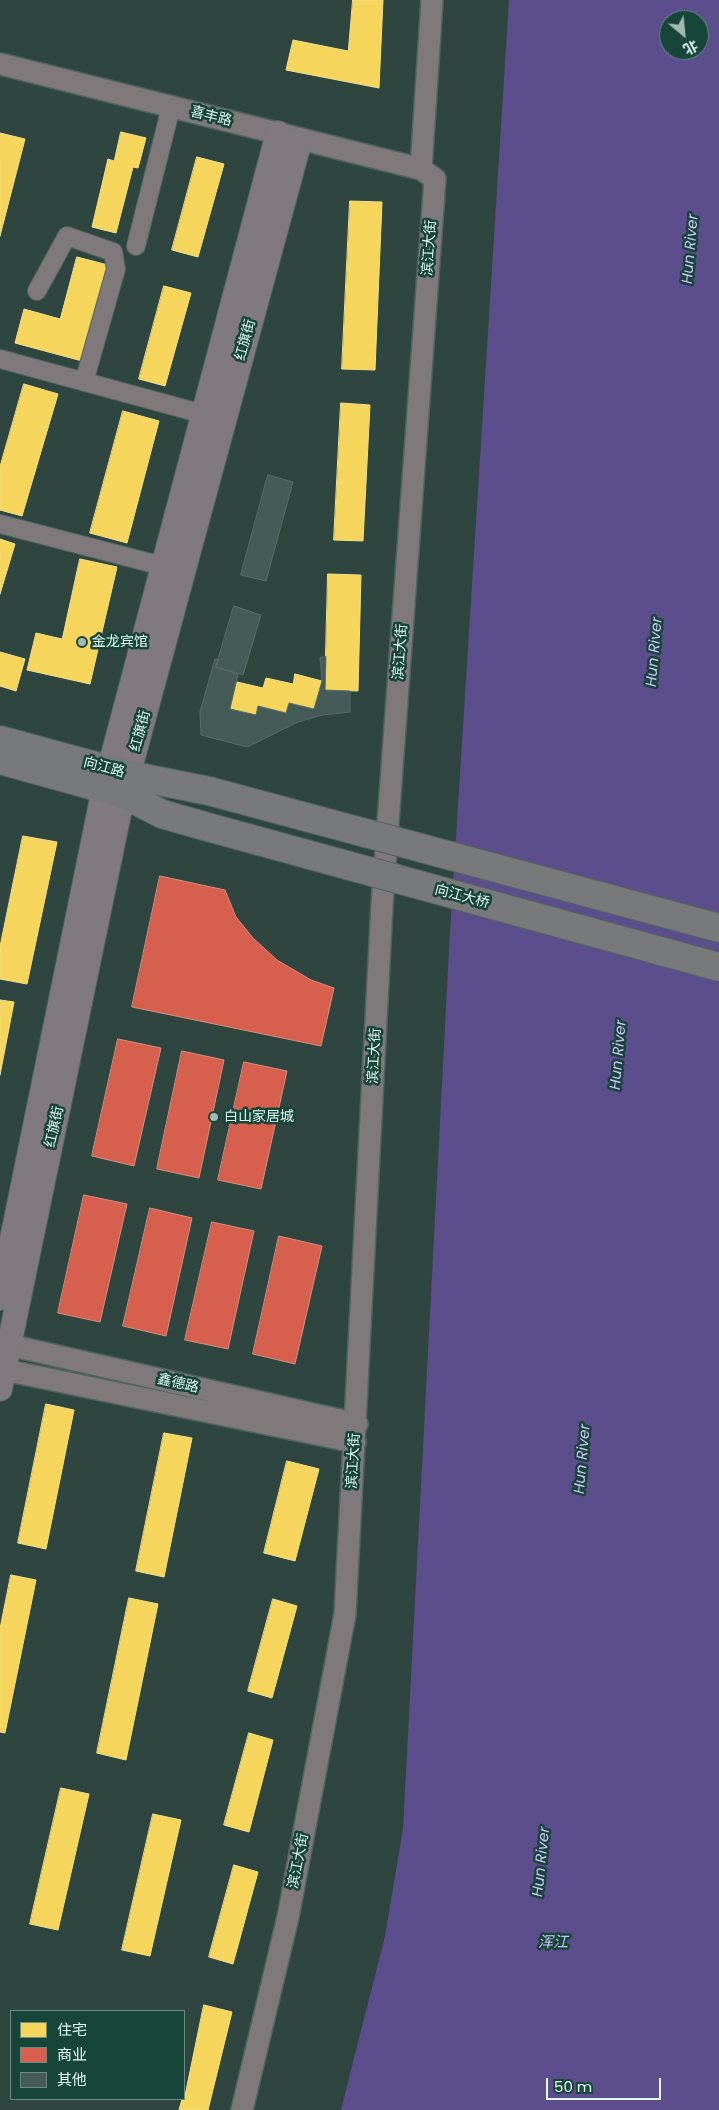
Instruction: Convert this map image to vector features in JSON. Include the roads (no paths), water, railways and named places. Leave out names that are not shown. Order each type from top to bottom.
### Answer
[{"type":"main road","points":[[214,417],[278,134]]},
{"type":"main road","name":"红旗街","points":[[1,1376],[5,1345],[116,782],[214,417],[300,140]]},
{"type":"main road","name":"向江路","points":[[0,740],[116,782],[162,814],[204,826]]},
{"type":"main road","name":"向江路","points":[[0,760],[116,782],[209,791],[719,928]]},
{"type":"main road","points":[[0,1298],[116,782]]},
{"type":"main road","name":"向江大桥","points":[[204,826],[719,967]]},
{"type":"street","points":[[421,169],[432,0]]},
{"type":"street","name":"喜丰路","points":[[0,64],[421,169]]},
{"type":"street","points":[[136,246],[171,107]]},
{"type":"street","name":"滨江大街","points":[[242,2110],[288,1917],[345,1614],[356,1433],[382,905],[435,179],[421,169]]},
{"type":"street","points":[[37,291],[67,236],[113,252],[116,269],[84,382]]},
{"type":"street","points":[[0,359],[214,417]]},
{"type":"street","points":[[0,524],[173,569]]},
{"type":"street","name":"鑫德路","points":[[5,1345],[356,1433]]},
{"type":"street","name":"鑫德路","points":[[1,1376],[356,1433]]},
{"type":"water","name":"浑江","points":[[509,0],[719,0],[719,2110],[341,2110],[385,1936],[403,1829],[450,932]]},
{"type":"place","name":"金龙宾馆","points":[[82,642]]},
{"type":"place","name":"白山家居城","points":[[214,1117]]},
{"type":"water label","name":"Hun River","points":[[691,249]]},
{"type":"water label","name":"Hun River","points":[[655,652]]},
{"type":"water label","name":"Hun River","points":[[619,1055]]},
{"type":"water label","name":"Hun River","points":[[583,1459]]},
{"type":"water label","name":"Hun River","points":[[542,1862]]}]
